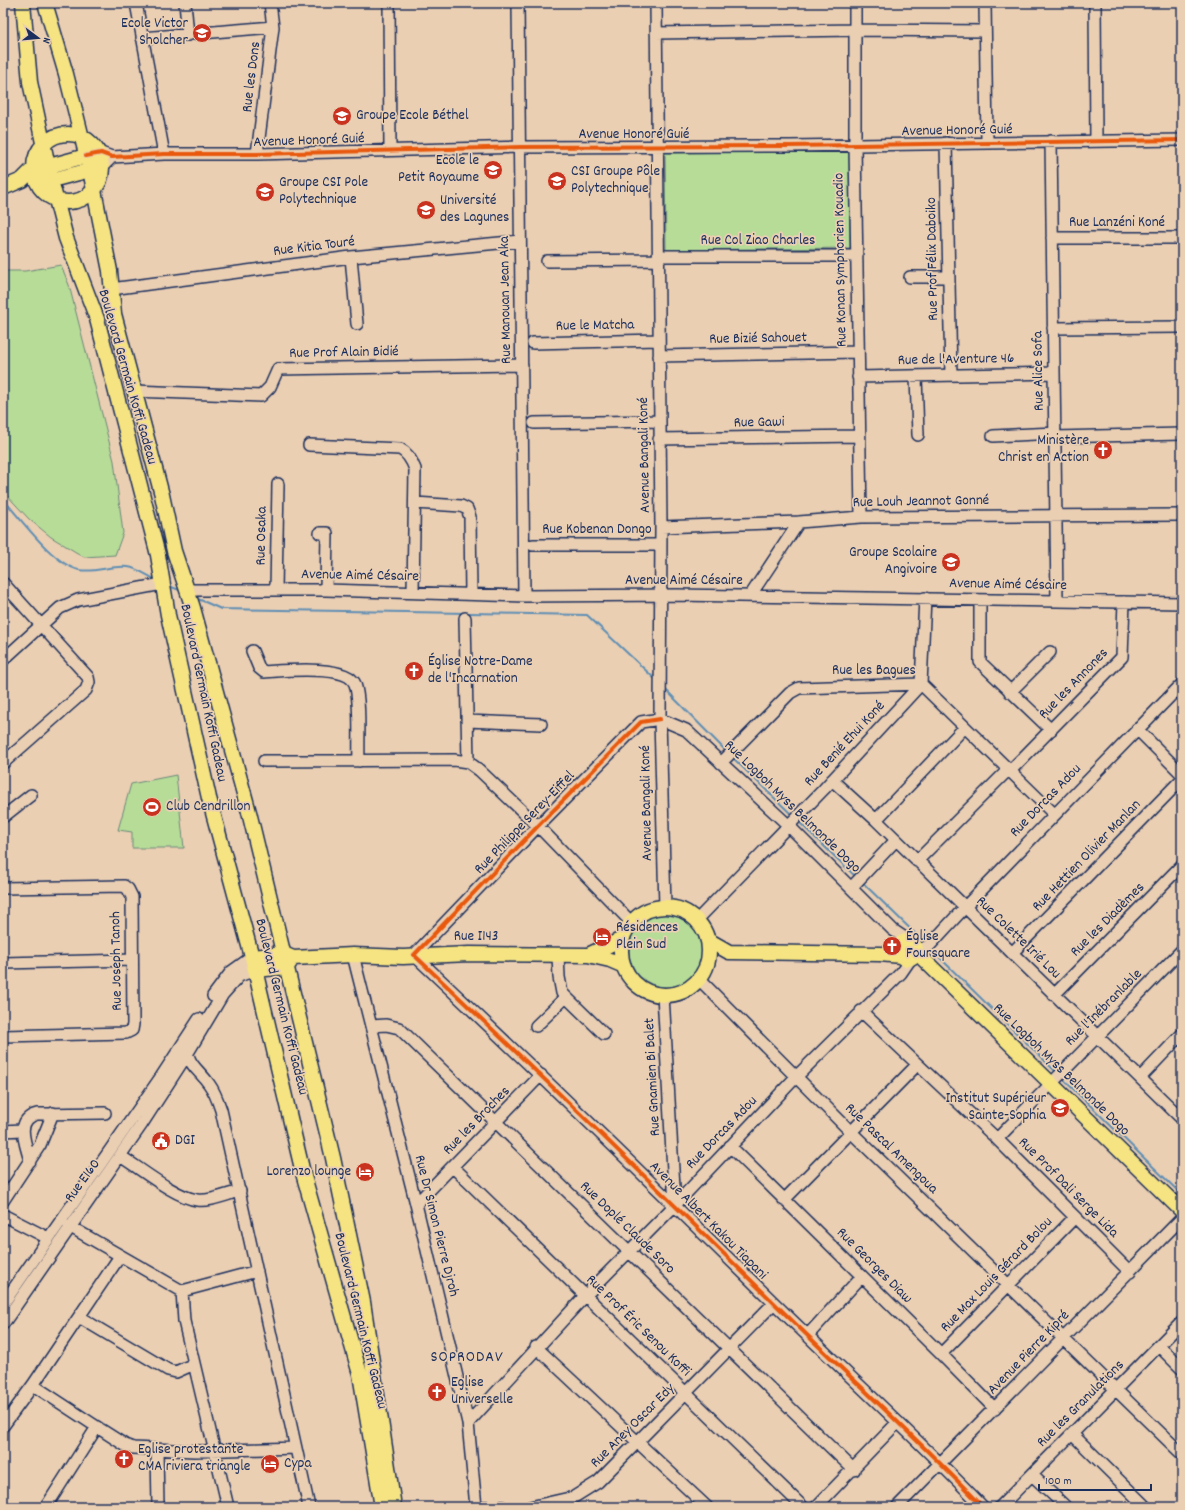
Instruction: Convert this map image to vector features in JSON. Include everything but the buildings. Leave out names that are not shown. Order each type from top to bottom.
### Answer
[{"type":"main road","name":"Boulevard Germain Koffi Gadeau","points":[[23,3],[30,82],[48,166],[41,178],[56,200],[66,238],[97,319],[158,555],[162,584],[209,798],[249,964],[303,1173],[360,1374],[382,1507]]},
{"type":"main road","name":"Boulevard Germain Koffi Gadeau","points":[[45,3],[66,74],[82,137],[94,161],[94,190],[110,271],[114,314],[162,495],[174,551],[212,673],[288,960],[356,1266],[370,1361],[385,1437],[394,1507]]},
{"type":"main road","points":[[41,178],[36,157],[44,144],[53,137],[63,134],[73,134],[82,137]]},
{"type":"main road","points":[[41,178],[94,161]]},
{"type":"main road","points":[[48,166],[94,161]]},
{"type":"main road","points":[[3,188],[22,180],[31,171],[41,178]]},
{"type":"main road","points":[[56,200],[68,202],[78,200],[94,190]]},
{"type":"main road","points":[[665,907],[685,911],[697,920],[708,940],[709,953],[706,965],[699,979],[690,987],[663,995],[651,993],[639,987],[630,978],[624,966],[621,951],[622,940],[631,922],[646,911],[665,907]]},
{"type":"main road","name":"Rue I143","points":[[588,955],[622,940]]},
{"type":"main road","points":[[708,940],[729,952],[880,954],[914,948]]},
{"type":"main road","name":"Rue Logboh Myss Belmonde Dogo","points":[[914,948],[1182,1212]]},
{"type":"main road","name":"Rue I143","points":[[249,964],[398,952],[414,955],[588,955],[610,960],[624,966]]},
{"type":"main road","points":[[706,965],[729,952]]},
{"type":"street","points":[[136,3],[164,154]]},
{"type":"street","points":[[185,3],[188,35]]},
{"type":"street","name":"Rue les Dons","points":[[257,154],[273,27],[270,3]]},
{"type":"street","points":[[389,3],[390,150]]},
{"type":"street","name":"Rue Manouan Jean Aka","points":[[518,3],[524,596]]},
{"type":"street","name":"Avenue Bangali Koné","points":[[656,3],[658,340],[661,527],[660,719],[665,907]]},
{"type":"street","name":"Rue Konan Symphorien Kouadio","points":[[855,3],[857,352],[861,517]]},
{"type":"street","points":[[985,3],[987,142]]},
{"type":"street","points":[[1095,3],[1096,140]]},
{"type":"street","points":[[142,38],[273,27]]},
{"type":"street","points":[[656,33],[856,30],[985,31]]},
{"type":"street","name":"Avenue Honoré Guié","points":[[94,161],[112,157],[164,154],[257,154],[520,147],[855,145],[1096,140],[1182,140]]},
{"type":"street","name":"Rue Alice Sofa","points":[[1051,141],[1057,601]]},
{"type":"street","name":"Rue Prof Félix Daboiko","points":[[946,143],[951,375]]},
{"type":"street","name":"Rue Lanzéni Koné","points":[[1052,238],[1182,238]]},
{"type":"street","name":"Rue Kitia Touré","points":[[111,289],[351,258],[520,241]]},
{"type":"street","name":"Rue Col Ziao Charles","points":[[547,261],[658,258],[857,256]]},
{"type":"street","points":[[351,258],[357,324]]},
{"type":"street","points":[[910,277],[949,277]]},
{"type":"street","points":[[1053,328],[1182,327]]},
{"type":"street","name":"Rue le Matcha","points":[[533,343],[658,340]]},
{"type":"street","name":"Rue Bizié Sahouet","points":[[659,356],[857,352]]},
{"type":"street","name":"Rue Prof Alain Bidié","points":[[134,390],[261,396],[270,387],[278,370],[522,365]]},
{"type":"street","name":"Rue de l'Aventure 46","points":[[858,377],[1054,373]]},
{"type":"street","points":[[916,376],[918,435]]},
{"type":"street","points":[[534,423],[659,421]]},
{"type":"street","points":[[993,436],[1182,434]]},
{"type":"street","name":"Rue Gawi","points":[[659,439],[859,436]]},
{"type":"street","points":[[309,445],[400,449],[405,452],[415,469],[414,592]]},
{"type":"street","name":"Rue Osaka","points":[[276,590],[278,484]]},
{"type":"street","points":[[415,503],[461,506],[466,509],[470,517],[471,594]]},
{"type":"street","name":"Rue Louh Jeannot Gonné","points":[[661,527],[798,522],[861,517],[1182,515]]},
{"type":"street","points":[[750,596],[798,522]]},
{"type":"street","points":[[320,533],[327,533],[326,590]]},
{"type":"street","name":"Rue Kobenan Dongo","points":[[533,545],[660,545]]},
{"type":"street","points":[[3,583],[88,677],[88,686],[3,763]]},
{"type":"street","points":[[3,660],[40,624],[60,608],[78,600],[162,584]]},
{"type":"street","name":"Avenue Aimé Césaire","points":[[186,590],[326,590],[524,596],[660,595],[1182,603]]},
{"type":"street","points":[[921,684],[924,598]]},
{"type":"street","points":[[980,600],[980,662],[1051,730]]},
{"type":"street","name":"Rue les Annones","points":[[917,861],[1051,730],[1122,657],[1124,602]]},
{"type":"street","points":[[465,618],[468,762]]},
{"type":"street","points":[[252,651],[259,668],[264,672],[326,671],[339,673],[352,680],[357,699],[359,761]]},
{"type":"street","points":[[1010,692],[1050,652]]},
{"type":"street","name":"Rue les Bagues","points":[[721,763],[790,693],[799,688],[921,684],[965,727],[1007,772],[1054,814]]},
{"type":"street","name":"Rue Benié Ehui Koné","points":[[697,920],[832,780],[921,684]]},
{"type":"street","name":"Rue Dorcas Adou","points":[[468,1423],[536,1347],[628,1251],[675,1205],[796,1077],[901,972],[914,948],[965,907],[1182,684]]},
{"type":"street","name":"Rue Logboh Myss Belmonde Dogo","points":[[660,719],[686,730],[788,825],[893,930],[914,948]]},
{"type":"street","name":"Rue Philippe Serey-Eiffel","points":[[414,955],[538,826],[641,722],[660,719]]},
{"type":"street","points":[[467,721],[541,724]]},
{"type":"street","points":[[876,820],[965,727]]},
{"type":"street","points":[[1137,730],[1182,774]]},
{"type":"street","points":[[264,761],[454,760],[468,762],[479,770],[538,826],[631,922]]},
{"type":"street","name":"Rue Hettien Olivier Manlan","points":[[1012,953],[1182,779]]},
{"type":"street","name":"Rue Colette Irié Lou","points":[[832,780],[876,820],[1096,1036],[1182,1118]]},
{"type":"street","points":[[3,817],[31,795]]},
{"type":"street","points":[[851,888],[896,840]]},
{"type":"street","name":"Rue les Diadèmes","points":[[1054,995],[1182,865]]},
{"type":"street","name":"Rue Joseph Tanoh","points":[[3,888],[124,886],[128,889],[132,898],[133,1024],[129,1032],[3,1036]]},
{"type":"street","name":"Rue l'Inébranlable","points":[[997,1139],[1096,1036],[1182,950]]},
{"type":"street","name":"Rue Dr Simon Pierre Djroh","points":[[353,955],[416,1204],[468,1423],[476,1507]]},
{"type":"street","name":"Avenue Albert Kakou Tiapani","points":[[414,955],[541,1075],[774,1303],[940,1462],[983,1507]]},
{"type":"street","points":[[558,955],[560,987],[566,997],[604,1034]]},
{"type":"street","points":[[3,963],[132,960]]},
{"type":"street","name":"Rue E160","points":[[3,1304],[186,1041],[216,991],[231,972],[249,964]]},
{"type":"street","name":"Rue E160","points":[[3,1324],[69,1226],[120,1156],[186,1056],[223,994],[249,964]]},
{"type":"street","name":"Rue Pascal Amengoua","points":[[699,979],[796,1077],[1182,1454]]},
{"type":"street","name":"Rue Gnamien Bi Balet","points":[[663,995],[675,1205]]},
{"type":"street","points":[[536,1026],[566,997]]},
{"type":"street","name":"Rue Prof Dali Serge Lida","points":[[862,1011],[917,1065],[997,1139],[1130,1272]]},
{"type":"street","name":"Rue Doplé Claude Soro","points":[[371,1026],[386,1025],[398,1028],[497,1122],[854,1470]]},
{"type":"street","points":[[1140,1078],[1182,1034]]},
{"type":"street","points":[[186,1041],[186,1056],[215,1093],[221,1110],[309,1507]]},
{"type":"street","points":[[784,1200],[917,1065]]},
{"type":"street","name":"Rue les Broches","points":[[416,1204],[541,1075]]},
{"type":"street","points":[[3,1201],[30,1161],[49,1125],[53,1113]]},
{"type":"street","points":[[30,1161],[22,1130],[27,1119],[31,1115],[53,1113],[105,1113]]},
{"type":"street","points":[[3,1130],[22,1130]]},
{"type":"street","name":"Rue Georges Diaw","points":[[730,1146],[995,1409]]},
{"type":"street","points":[[120,1156],[176,1192],[192,1199],[203,1200],[240,1191]]},
{"type":"street","name":"Rue Prof Éric Senou Koffi","points":[[453,1167],[803,1507]]},
{"type":"street","points":[[3,1215],[48,1238]]},
{"type":"street","name":"Rue Max Louis Gérard Bolou","points":[[941,1354],[1075,1217]]},
{"type":"street","name":"Avenue Pierre Kipré","points":[[897,1507],[1182,1218]]},
{"type":"street","points":[[69,1226],[182,1291],[256,1271]]},
{"type":"street","points":[[3,1426],[33,1385],[120,1256]]},
{"type":"street","points":[[808,1335],[862,1276]]},
{"type":"street","points":[[182,1291],[184,1321],[228,1507]]},
{"type":"street","name":"Rue Aney Oscar Edy","points":[[530,1507],[566,1500],[582,1493],[598,1482],[774,1303]]},
{"type":"street","points":[[79,1317],[168,1370],[176,1372],[194,1364]]},
{"type":"street","name":"Rue les Granulations","points":[[1000,1507],[1182,1322]]},
{"type":"street","points":[[1159,1346],[1182,1369]]},
{"type":"street","points":[[536,1347],[638,1442],[702,1505]]},
{"type":"street","points":[[33,1385],[126,1445],[157,1450],[296,1448]]},
{"type":"street","points":[[816,1507],[854,1470],[898,1422]]},
{"type":"street","points":[[46,1507],[97,1427]]},
{"type":"street","points":[[1072,1434],[1146,1507]]},
{"type":"street","points":[[157,1450],[158,1507]]},
{"type":"street","points":[[1032,1474],[1066,1507]]},
{"type":"street","points":[[476,1507],[502,1507]]},
{"type":"green space","points":[[849,151],[850,248],[666,250],[665,153]]},
{"type":"green space","points":[[61,265],[69,285],[114,461],[123,533],[115,555],[84,557],[51,537],[29,519],[3,491],[3,271],[25,271]]},
{"type":"green space","name":"Club Cendrillon","points":[[176,775],[184,848],[132,848],[132,832],[118,830],[131,784]]},
{"type":"green space","points":[[666,913],[687,919],[697,929],[703,950],[697,971],[687,981],[666,987],[645,981],[635,971],[629,950],[635,929],[645,919]]},
{"type":"waterway","points":[[3,499],[38,540],[48,550],[69,566],[85,571],[128,567],[139,570],[156,580]]},
{"type":"waterway","points":[[169,586],[182,591]]},
{"type":"waterway","points":[[196,598],[221,609],[587,615],[656,680]]},
{"type":"waterway","points":[[665,689],[726,751]]},
{"type":"waterway","points":[[732,757],[792,815]]},
{"type":"waterway","points":[[798,821],[856,877]]},
{"type":"waterway","points":[[862,882],[925,943]]},
{"type":"waterway","points":[[931,949],[1056,1072]]},
{"type":"waterway","points":[[1062,1078],[1182,1195]]},
{"type":"cycle path","points":[[86,156],[101,153],[112,157],[164,154],[257,154],[520,147],[790,146],[1182,140]]},
{"type":"cycle path","points":[[660,719],[641,722],[538,826],[414,955],[594,1127],[983,1507]]},
{"type":"place","name":"Ecole Victor Sholcher","points":[[202,33]]},
{"type":"place","name":"Groupe Ecole Béthel","points":[[342,116]]},
{"type":"place","name":"Ecole le Petit Royaume","points":[[493,170]]},
{"type":"place","name":"CSI Groupe Pôle Polytechnique","points":[[557,181]]},
{"type":"place","name":"Groupe CSI Pole Polytechnique","points":[[265,192]]},
{"type":"place","name":"Université des Lagunes","points":[[426,210]]},
{"type":"place","name":"Ministère Christ en Action","points":[[1103,450]]},
{"type":"place","name":"Groupe Scolaire Angivoire","points":[[951,562]]},
{"type":"place","name":"Église Notre-Dame de l'Incarnation","points":[[414,671]]},
{"type":"place","name":"Club Cendrillon","points":[[152,807]]},
{"type":"place","name":"Résidences Plein Sud","points":[[602,937]]},
{"type":"place","name":"Église Foursquare","points":[[892,946]]},
{"type":"place","name":"Institut Supérieur Sainte-Sophia","points":[[1060,1108]]},
{"type":"place","name":"DGI","points":[[161,1141]]},
{"type":"place","name":"Lorenzo lounge","points":[[365,1172]]},
{"type":"place","name":"Eglise Universelle","points":[[437,1392]]},
{"type":"place","name":"Eglise protestante CMA riviera triangle","points":[[124,1459]]},
{"type":"place","name":"Cypa","points":[[270,1464]]},
{"type":"district","name":"SOPRODAV","points":[[467,1357]]}]
